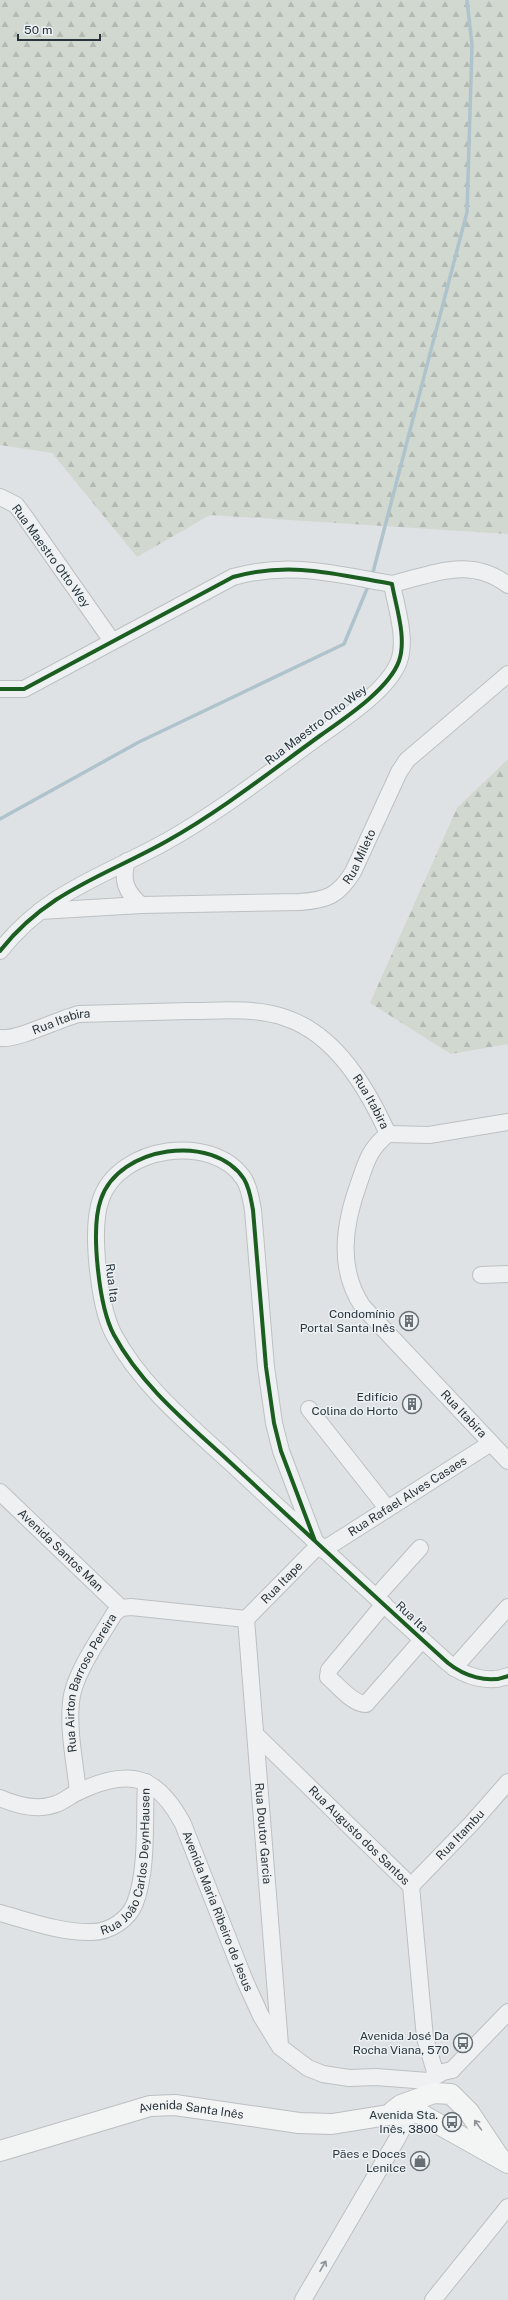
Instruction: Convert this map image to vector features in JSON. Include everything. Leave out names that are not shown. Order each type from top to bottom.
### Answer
[{"type":"main road","name":"Avenida Santa Inês","points":[[0,2151],[150,2106],[175,2105],[299,2123],[332,2124],[388,2115],[400,2106],[414,2106],[434,2092],[454,2097]]},
{"type":"main road","points":[[439,2125],[447,2121],[457,2107],[454,2097]]},
{"type":"main road","points":[[454,2097],[469,2112],[504,2160]]},
{"type":"main road","points":[[414,2106],[419,2113],[439,2125],[504,2160]]},
{"type":"street","name":"Rua Maestro Otto Wey","points":[[0,497],[16,505],[112,641]]},
{"type":"street","points":[[0,689],[24,688],[232,577],[251,572],[278,568],[312,570],[342,573],[392,584],[456,569],[473,568],[498,577],[508,585]]},
{"type":"street","name":"Rua Maestro Otto Wey","points":[[0,951],[20,927],[38,912],[74,888],[166,842],[244,792],[335,725],[381,687],[394,672],[399,661],[402,647],[392,584]]},
{"type":"street","name":"Rua Mileto","points":[[38,912],[141,905],[300,902],[319,900],[333,895],[344,886],[353,872],[399,772],[407,760],[508,674]]},
{"type":"street","points":[[127,861],[124,870],[125,886],[128,892],[141,905]]},
{"type":"street","name":"Rua Itabira","points":[[0,1038],[11,1038],[61,1018],[79,1014],[230,1010],[260,1013],[286,1018],[319,1037],[345,1062],[363,1085],[388,1134],[376,1144],[367,1160],[350,1213],[346,1229],[345,1258],[350,1284],[363,1307],[508,1461]]},
{"type":"street","points":[[388,1134],[429,1135],[508,1122]]},
{"type":"street","name":"Rua Ita","points":[[319,1546],[281,1451],[274,1423],[266,1367],[253,1210],[244,1180],[236,1171],[223,1162],[199,1152],[165,1152],[143,1157],[128,1165],[116,1176],[103,1193],[99,1204],[97,1223],[101,1292],[112,1331],[123,1350],[172,1410],[319,1546],[454,1668],[468,1676],[483,1678],[508,1676]]},
{"type":"street","points":[[481,1275],[508,1274]]},
{"type":"street","points":[[310,1409],[387,1508]]},
{"type":"street","name":"Rua Rafael Alves Casaes","points":[[319,1546],[387,1508],[491,1443]]},
{"type":"street","name":"Avenida Santos Man","points":[[0,1492],[121,1608]]},
{"type":"street","name":"Rua Itape","points":[[246,1619],[319,1546]]},
{"type":"street","points":[[420,1548],[329,1670],[328,1677],[354,1700],[361,1704],[366,1704],[422,1640]]},
{"type":"street","points":[[454,1668],[508,1607]]},
{"type":"street","name":"Rua Airton Barroso Pereira","points":[[78,1792],[71,1701],[74,1686],[114,1614],[121,1608],[246,1619]]},
{"type":"street","name":"Rua Doutor Garcia","points":[[246,1619],[280,2047]]},
{"type":"street","name":"Rua Augusto dos Santos","points":[[256,1736],[411,1886],[424,2038],[432,2078]]},
{"type":"street","name":"Avenida Maria Ribeiro de Jesus","points":[[0,1798],[16,1805],[35,1808],[56,1804],[78,1792],[114,1778],[130,1778],[146,1782],[166,1795],[183,1824],[245,1981],[261,2016],[280,2047],[308,2068],[323,2074],[349,2078],[432,2078],[452,2070]]},
{"type":"street","name":"Rua João Carlos DeynHausen","points":[[0,1913],[76,1931],[105,1931],[118,1924],[135,1904],[142,1874],[146,1782]]},
{"type":"street","name":"Rua Itambu","points":[[411,1886],[472,1823],[508,1782]]},
{"type":"street","points":[[454,2097],[452,2070],[508,2012]]},
{"type":"street","points":[[303,2300],[414,2106],[432,2078]]},
{"type":"street","points":[[433,2300],[508,2207]]},
{"type":"green space","points":[[0,0],[508,0],[508,534],[210,515],[137,557],[52,453],[0,445]]},
{"type":"green space","points":[[508,759],[508,1044],[451,1054],[370,1003],[457,808]]},
{"type":"waterway","points":[[372,576],[467,212],[472,45],[467,0]]},
{"type":"waterway","points":[[0,819],[139,742],[344,644],[369,584]]},
{"type":"cycle path","points":[[0,689],[24,689],[233,577],[254,572],[293,570],[332,573],[392,584],[400,622],[402,642],[401,652],[394,672],[376,692],[342,720],[246,790],[187,829],[167,841],[99,875],[57,899],[37,913],[18,930],[0,951]]},
{"type":"cycle path","points":[[315,1541],[281,1451],[274,1423],[266,1367],[253,1210],[248,1187],[244,1179],[230,1164],[211,1155],[190,1151],[168,1152],[146,1157],[127,1167],[111,1181],[101,1199],[96,1229],[96,1248],[100,1288],[104,1306],[114,1335],[125,1354],[138,1372],[184,1420],[232,1464],[313,1539],[367,1589],[448,1663],[461,1672],[484,1679],[508,1676]]},
{"type":"place","name":"Condomínio Portal Santa Inês","points":[[409,1321]]},
{"type":"place","name":"Edifício Colina do Horto","points":[[412,1404]]},
{"type":"place","name":"Avenida José Da Rocha Viana, 570","points":[[463,2043]]},
{"type":"place","name":"Avenida Sta. Inês, 3800","points":[[452,2122]]},
{"type":"place","name":"Pães e Doces Lenilce","points":[[420,2161]]}]
